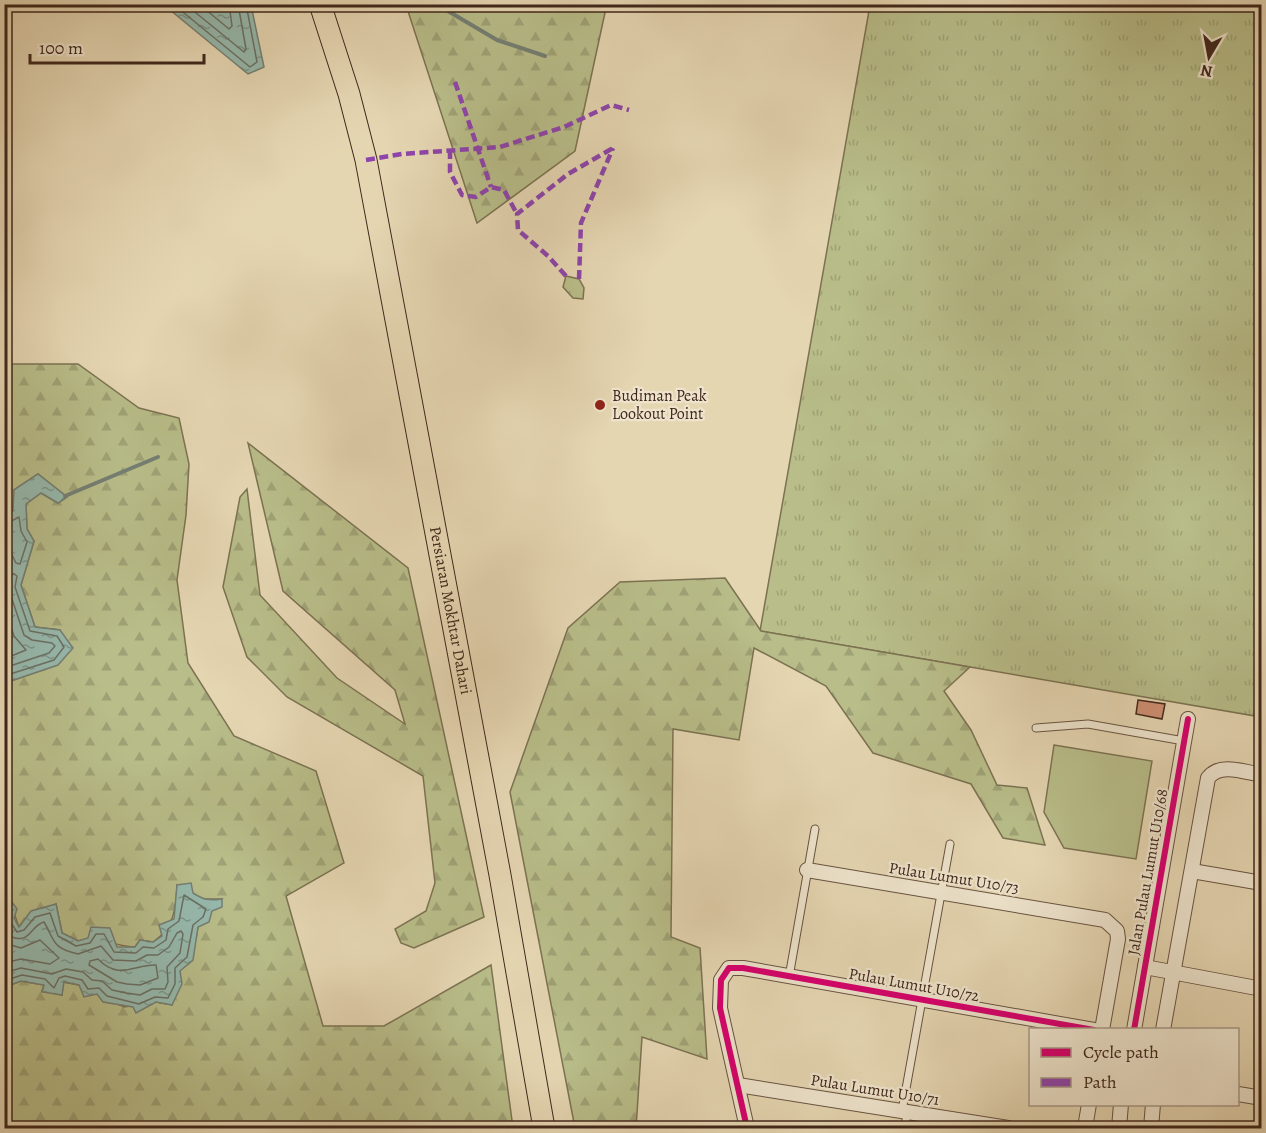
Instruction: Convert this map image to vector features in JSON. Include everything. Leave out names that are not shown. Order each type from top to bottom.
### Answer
[{"type":"main road","name":"Persiaran Mokhtar Dahari","points":[[320,4],[349,94],[366,160],[544,1128]]},
{"type":"main road","name":"Persiaran Mokhtar Dahari","points":[[331,4],[345,51],[349,94]]},
{"type":"street","name":"Jalan Pulau Lumut U10/68","points":[[1134,1028],[1188,719]]},
{"type":"street","points":[[1163,1028],[1208,778],[1213,771],[1221,768],[1262,776]]},
{"type":"street","name":"Pulau Lumut U10/73","points":[[807,870],[1105,920],[1118,931],[1102,1028]]},
{"type":"street","points":[[1192,871],[1262,883]]},
{"type":"street","points":[[1145,967],[1262,989]]},
{"type":"street","name":"Pulau Lumut U10/72","points":[[738,1084],[720,1008],[721,980],[729,968],[1088,1028]]},
{"type":"street","points":[[738,1084],[747,1128]]},
{"type":"street","name":"Pulau Lumut U10/71","points":[[738,1084],[1008,1128]]},
{"type":"street","points":[[1239,1094],[1262,1098]]},
{"type":"street","points":[[1085,1128],[1089,1106]]},
{"type":"street","points":[[1119,1128],[1121,1106]]},
{"type":"street","points":[[1151,1128],[1153,1106]]},
{"type":"lane","points":[[1036,728],[1088,724],[1184,741]]},
{"type":"lane","points":[[789,977],[815,829]]},
{"type":"lane","points":[[905,1128],[905,1112],[922,1000],[950,844]]},
{"type":"green space","points":[[601,4],[606,8],[575,151],[477,223],[406,5]]},
{"type":"green space","points":[[870,5],[1261,5],[1261,717],[760,631]]},
{"type":"green space","points":[[566,276],[579,279],[584,288],[583,299],[573,298],[563,287]]},
{"type":"green space","points":[[5,364],[78,364],[139,408],[179,418],[189,464],[186,515],[177,580],[188,663],[234,736],[316,771],[344,863],[286,896],[323,1026],[384,1026],[491,965],[513,1128],[5,1128],[5,987],[21,981],[44,985],[42,991],[62,995],[63,982],[79,985],[124,1007],[156,1002],[172,1005],[180,971],[196,939],[198,927],[222,899],[203,899],[177,885],[175,910],[170,924],[153,942],[140,940],[135,947],[92,940],[78,941],[62,933],[56,904],[19,927],[9,899],[5,903],[5,683],[57,665],[60,630],[35,627],[21,585],[34,541],[27,529],[26,504],[41,493],[58,503],[67,497],[38,474],[14,490],[13,510],[5,522]]},
{"type":"green space","points":[[248,443],[408,568],[484,917],[414,948],[401,943],[395,929],[426,911],[435,883],[423,776],[287,697],[247,657],[223,587],[240,497],[247,489],[260,595],[337,678],[405,724],[395,690],[283,591]]},
{"type":"green space","points":[[725,578],[761,631],[970,667],[944,691],[971,730],[997,785],[1027,788],[1045,845],[1003,838],[971,784],[873,753],[826,686],[754,648],[739,740],[673,729],[671,937],[700,948],[707,1059],[642,1037],[636,1128],[575,1128],[510,792],[568,628],[620,582]]},
{"type":"green space","points":[[1054,745],[1152,761],[1136,859],[1064,848],[1044,812]]},
{"type":"water","points":[[164,5],[251,5],[264,67],[248,74]]},
{"type":"water","points":[[38,474],[67,497],[58,503],[41,493],[26,504],[27,529],[34,541],[21,585],[35,627],[60,630],[73,648],[58,665],[5,683],[5,575],[11,566],[5,552],[4,522],[13,510],[14,490]]},
{"type":"water","points":[[191,883],[193,893],[207,899],[222,899],[222,907],[212,911],[209,922],[198,927],[193,960],[180,971],[182,984],[172,1005],[156,1002],[136,1013],[133,1007],[103,1002],[97,994],[84,997],[79,985],[64,982],[62,995],[42,992],[44,985],[21,981],[5,987],[5,903],[9,898],[17,909],[14,918],[19,927],[31,911],[56,904],[62,933],[78,941],[88,938],[91,927],[110,928],[117,947],[135,947],[140,940],[153,942],[162,936],[159,925],[174,919],[177,885]]},
{"type":"building","points":[[1138,700],[1165,704],[1162,719],[1136,714]]},
{"type":"waterway","points":[[436,4],[497,40],[545,56]]},
{"type":"waterway","points":[[65,496],[158,457]]},
{"type":"marked path","points":[[455,82],[491,187]]},
{"type":"marked path","points":[[366,160],[402,154],[500,147],[564,127],[611,105],[629,110]]},
{"type":"marked path","points":[[566,276],[548,256],[518,230],[517,214],[568,174],[613,148]]},
{"type":"marked path","points":[[579,279],[581,223],[613,148]]},
{"type":"marked path","points":[[450,150],[450,172],[462,195],[476,197],[491,187],[504,190],[517,214]]},
{"type":"cycle path","points":[[1134,1028],[1188,719]]},
{"type":"cycle path","points":[[747,1128],[720,1008],[721,980],[729,968],[743,968],[1083,1028]]},
{"type":"place","name":"Budiman Peak Lookout Point","points":[[600,405]]}]
